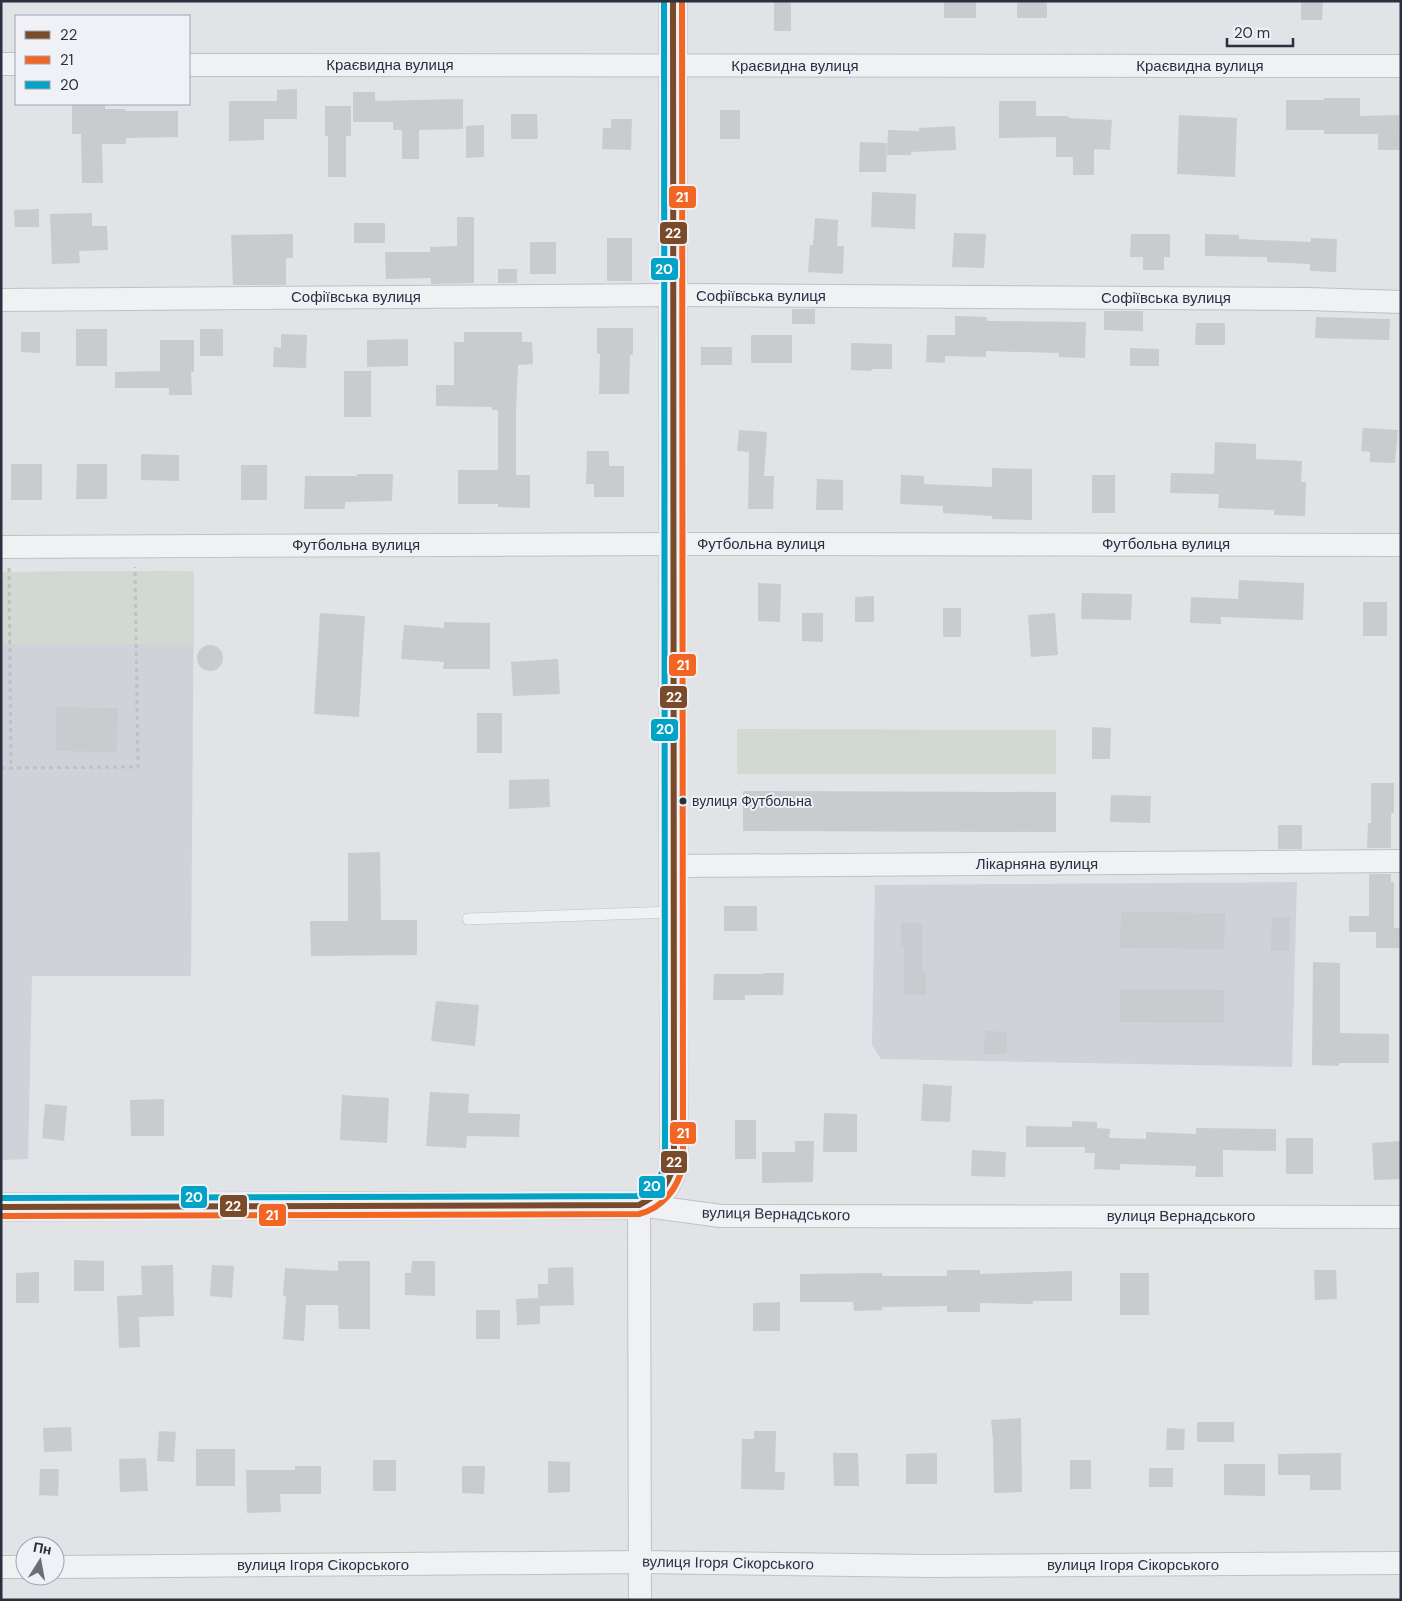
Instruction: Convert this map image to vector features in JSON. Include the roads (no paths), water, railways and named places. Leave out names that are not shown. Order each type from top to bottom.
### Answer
[{"type":"street","points":[[640,1600],[638,1205],[657,1196],[669,1182],[674,1165],[674,1]]},
{"type":"street","points":[[1,64],[15,64]]},
{"type":"street","name":"Краєвидна вулиця","points":[[190,64],[1401,66]]},
{"type":"street","name":"Софіївська вулиця","points":[[1,300],[674,295],[1308,299],[1401,302]]},
{"type":"street","name":"Футбольна вулиця","points":[[5,547],[674,544],[1401,545]]},
{"type":"street","name":"Лікарняна вулиця","points":[[673,866],[1401,861]]},
{"type":"street","name":"вулиця Вернадського","points":[[1,1207],[638,1205],[721,1216],[1401,1217]]},
{"type":"street","name":"вулиця Ігоря Сікорського","points":[[65,1566],[640,1562],[929,1566],[1401,1564]]},
{"type":"street","points":[[1,1567],[15,1567]]},
{"type":"lane","points":[[468,919],[673,912]]},
{"type":"place","name":"вулиця Футбольна","points":[[683,801]]}]
